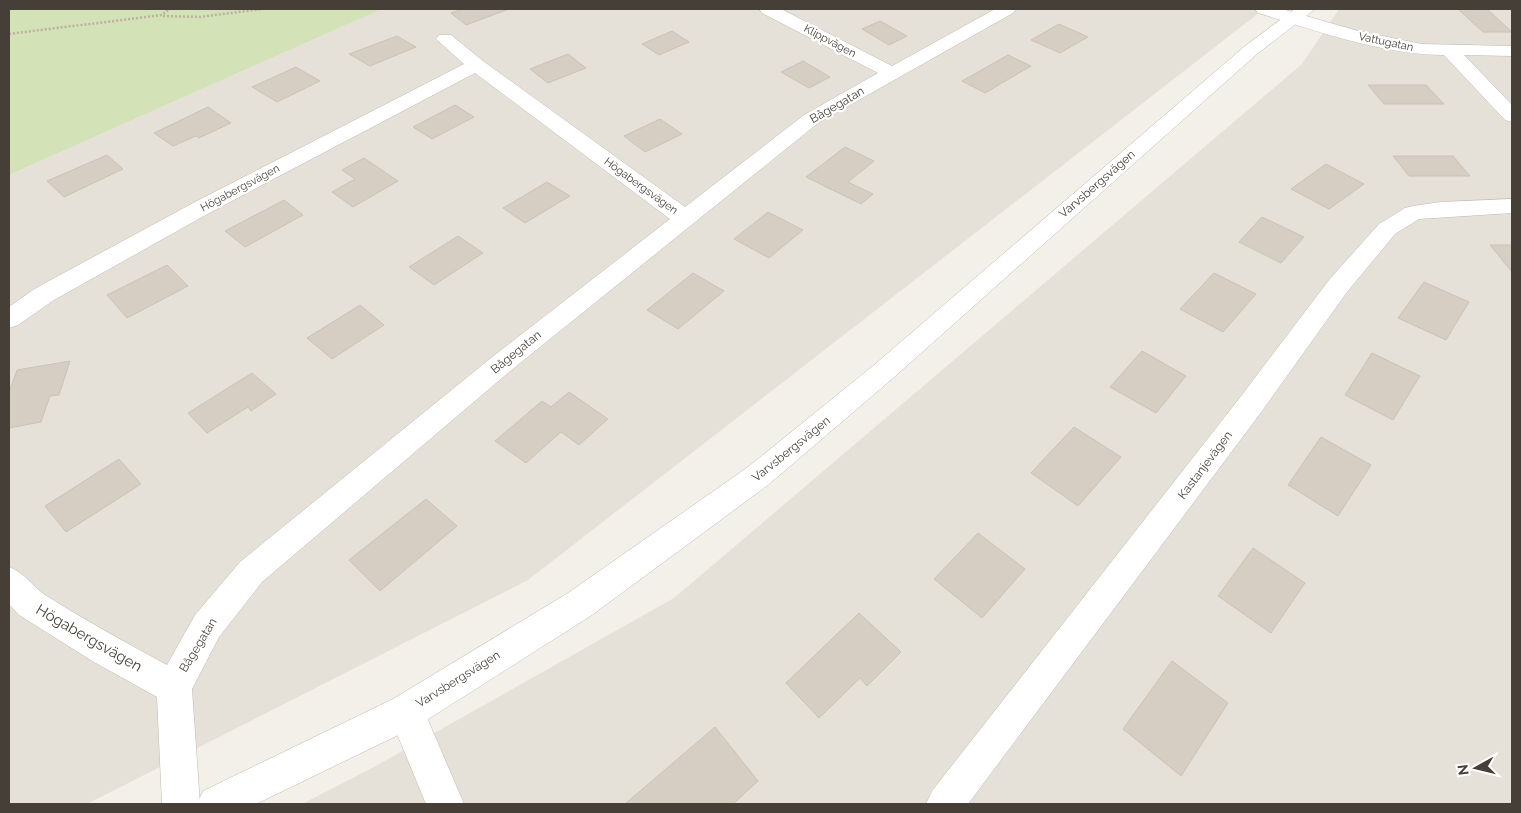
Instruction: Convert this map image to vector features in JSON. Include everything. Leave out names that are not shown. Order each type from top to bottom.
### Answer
[{"type":"street","name":"Klippvägen","points":[[768,9],[892,74]]},
{"type":"street","name":"Bågegatan","points":[[181,804],[174,687],[208,626],[251,572],[500,365],[811,119],[1007,9]]},
{"type":"street","name":"Vattugatan","points":[[1264,9],[1299,13],[1376,41],[1422,49],[1512,51]]},
{"type":"street","name":"Varvsbergsvägen","points":[[216,804],[406,712],[580,604],[758,476],[883,372],[1112,171],[1299,13]]},
{"type":"street","name":"Högabergsvägen","points":[[445,39],[476,65],[684,218]]},
{"type":"street","points":[[1449,50],[1512,116]]},
{"type":"street","name":"Högabergsvägen","points":[[9,318],[45,294],[195,212],[476,65]]},
{"type":"street","name":"Kastanjevägen","points":[[945,804],[1252,403],[1338,286],[1387,229],[1413,213],[1441,209],[1512,206]]},
{"type":"street","name":"Högabergsvägen","points":[[9,582],[31,604],[106,650],[174,687]]},
{"type":"street","points":[[406,712],[445,804]]},
{"type":"path","points":[[162,16],[169,9]]},
{"type":"path","points":[[9,34],[162,16],[200,17],[262,9]]},
{"type":"shaded area","points":[[382,9],[1264,9],[528,580],[91,802],[86,804],[9,804],[9,175]]},
{"type":"shaded area","points":[[1339,9],[1512,9],[1512,804],[302,804],[374,767],[674,598],[1302,64]]},
{"type":"green space","points":[[9,9],[382,9],[9,175]]},
{"type":"building","points":[[463,9],[509,9],[466,25],[451,13]]},
{"type":"building","points":[[1458,9],[1487,9],[1512,32],[1483,32]]},
{"type":"building","points":[[880,21],[907,36],[889,45],[862,29]]},
{"type":"building","points":[[1059,24],[1088,37],[1060,53],[1031,40]]},
{"type":"building","points":[[672,31],[689,42],[659,55],[642,44]]},
{"type":"building","points":[[397,36],[416,47],[370,66],[349,54]]},
{"type":"building","points":[[568,54],[586,68],[548,83],[530,69]]},
{"type":"building","points":[[1008,55],[1031,66],[985,93],[962,81]]},
{"type":"building","points":[[803,61],[830,77],[809,88],[781,72]]},
{"type":"building","points":[[296,67],[320,81],[277,102],[252,87]]},
{"type":"building","points":[[1368,85],[1426,85],[1444,104],[1384,104]]},
{"type":"building","points":[[455,105],[474,117],[432,139],[413,127]]},
{"type":"building","points":[[208,107],[231,123],[199,138],[196,136],[173,146],[154,133]]},
{"type":"building","points":[[660,119],[682,134],[645,152],[624,136]]},
{"type":"building","points":[[845,147],[874,161],[848,182],[873,194],[861,204],[806,177]]},
{"type":"building","points":[[107,155],[123,169],[64,197],[47,181]]},
{"type":"building","points":[[1393,156],[1453,156],[1470,176],[1409,176]]},
{"type":"building","points":[[364,158],[398,181],[353,207],[332,192],[355,179],[342,170]]},
{"type":"building","points":[[1326,164],[1364,184],[1329,209],[1291,189]]},
{"type":"building","points":[[547,182],[570,196],[525,223],[503,208]]},
{"type":"building","points":[[284,200],[303,215],[245,247],[225,231]]},
{"type":"building","points":[[768,212],[803,230],[769,258],[734,239]]},
{"type":"building","points":[[1262,217],[1304,237],[1281,263],[1239,242]]},
{"type":"building","points":[[458,236],[483,253],[434,285],[409,267]]},
{"type":"building","points":[[1490,245],[1512,245],[1512,272]]},
{"type":"building","points":[[167,265],[188,286],[127,318],[107,295]]},
{"type":"building","points":[[693,273],[724,291],[678,329],[647,310]]},
{"type":"building","points":[[1214,273],[1256,294],[1223,332],[1180,309]]},
{"type":"building","points":[[1424,282],[1469,302],[1446,340],[1398,318]]},
{"type":"building","points":[[360,305],[384,325],[332,359],[307,338]]},
{"type":"building","points":[[1142,351],[1186,376],[1156,413],[1110,387]]},
{"type":"building","points":[[1372,353],[1420,376],[1393,420],[1345,395]]},
{"type":"building","points":[[70,361],[59,395],[50,396],[41,422],[9,428],[9,392],[17,370]]},
{"type":"building","points":[[252,373],[276,394],[251,411],[248,407],[207,433],[188,413]]},
{"type":"building","points":[[569,392],[608,419],[579,445],[561,432],[526,463],[495,441],[542,401],[551,407]]},
{"type":"building","points":[[1074,427],[1121,457],[1078,506],[1031,473]]},
{"type":"building","points":[[1321,437],[1371,465],[1338,516],[1288,485]]},
{"type":"building","points":[[119,459],[141,484],[66,532],[45,506]]},
{"type":"building","points":[[426,499],[457,526],[380,591],[349,560]]},
{"type":"building","points":[[978,533],[1025,569],[982,618],[934,579]]},
{"type":"building","points":[[1253,548],[1305,583],[1271,633],[1218,596]]},
{"type":"building","points":[[859,613],[901,652],[867,686],[860,678],[819,718],[786,683]]},
{"type":"building","points":[[1172,661],[1228,703],[1181,776],[1123,729]]},
{"type":"building","points":[[715,727],[758,781],[733,804],[625,804]]}]
